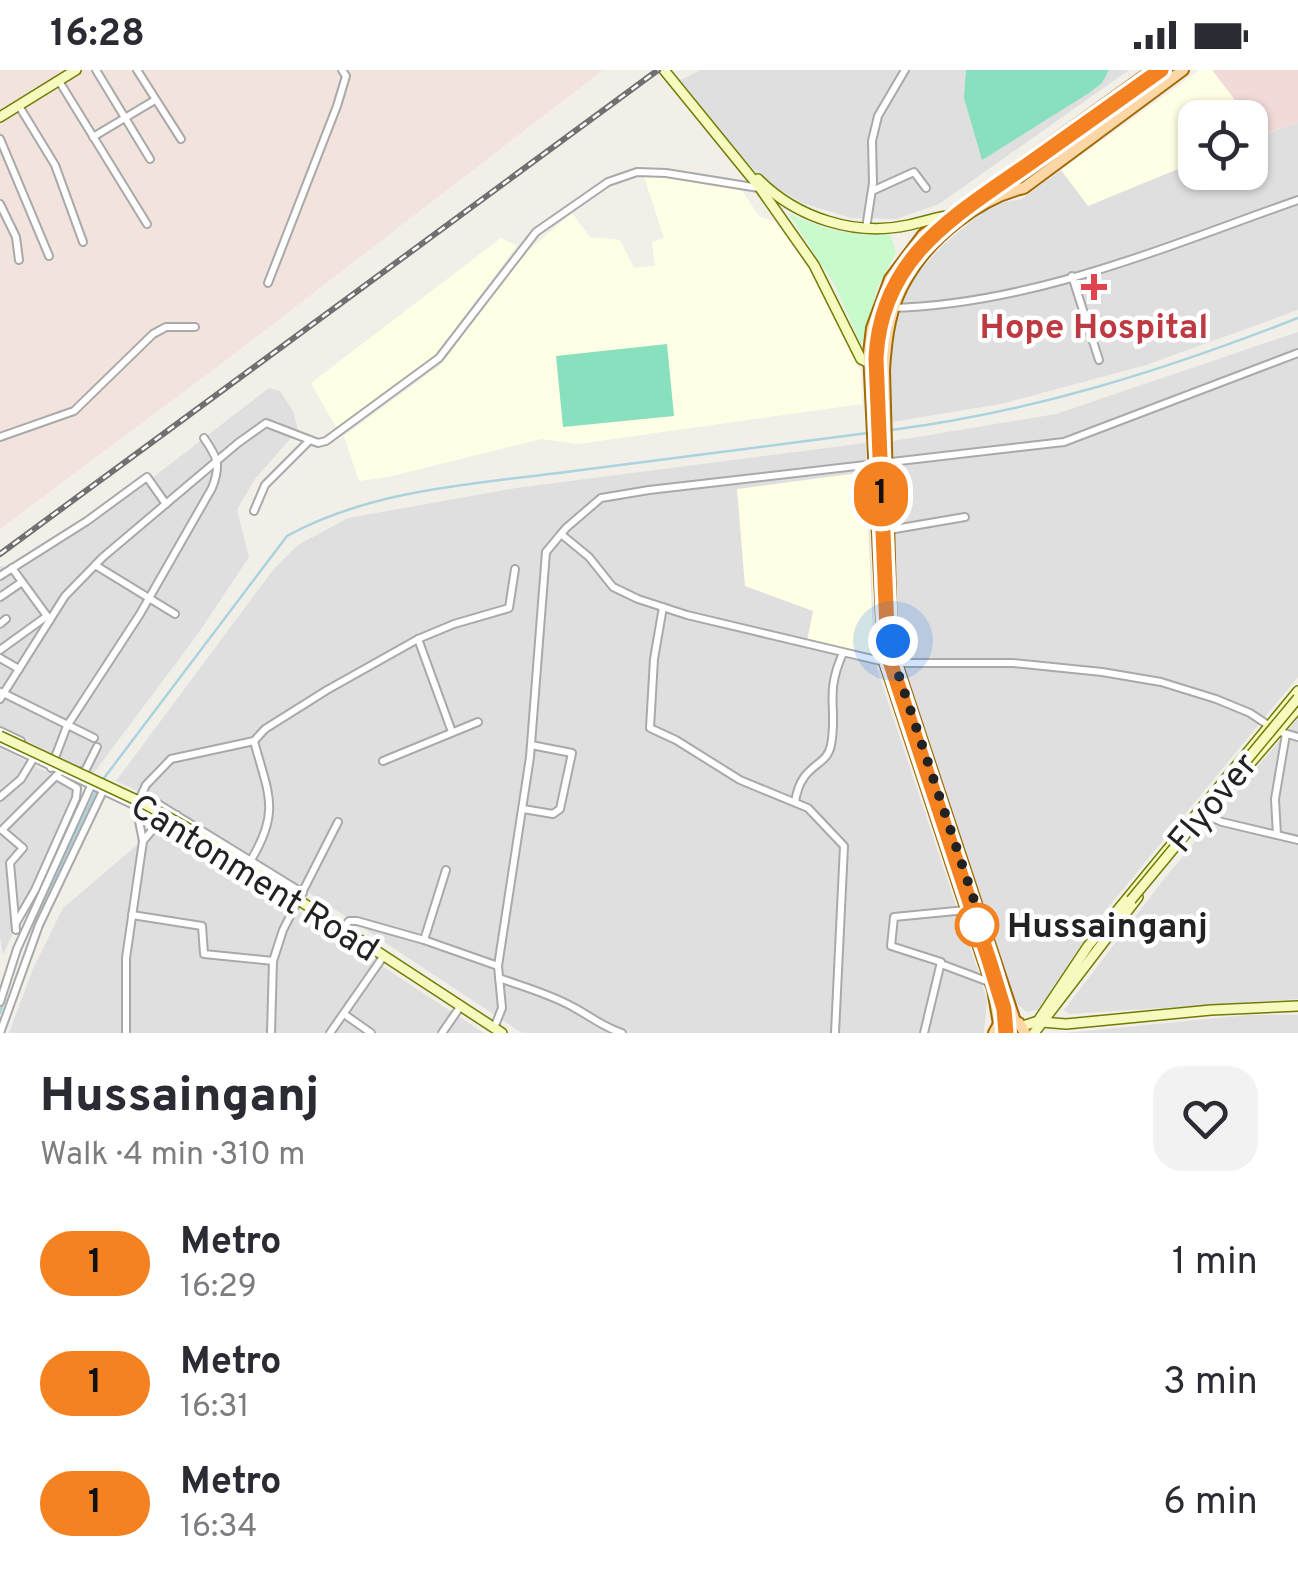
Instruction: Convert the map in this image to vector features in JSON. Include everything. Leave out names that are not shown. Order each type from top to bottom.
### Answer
[{"type":"main road","points":[[0,117],[76,70]]},
{"type":"main road","points":[[668,70],[814,265],[861,359],[884,370]]},
{"type":"main road","points":[[668,70],[748,167],[779,196],[816,218],[866,228],[907,226],[950,216]]},
{"type":"main road","points":[[1153,70],[924,235],[890,279],[872,328],[870,364],[880,631],[990,982],[997,1029],[1041,1022],[1071,1024],[1298,1006]]},
{"type":"main road","points":[[890,663],[884,370],[894,308],[907,276],[942,237],[1002,193],[1024,188],[1183,70]]},
{"type":"main road","points":[[1004,178],[1011,191]]},
{"type":"main road","points":[[1277,731],[1298,691]]},
{"type":"main road","name":"Flyover","points":[[1118,916],[1298,698]]},
{"type":"main road","points":[[1034,1033],[1118,916],[1202,814],[1298,708]]},
{"type":"main road","name":"Cantonment Road","points":[[0,736],[145,804],[196,833],[498,1031]]},
{"type":"main road","points":[[921,757],[1021,1027]]},
{"type":"street","points":[[96,70],[150,159]]},
{"type":"street","points":[[137,70],[181,140]]},
{"type":"street","points":[[268,283],[337,106],[346,76],[342,70]]},
{"type":"street","points":[[866,228],[872,141],[878,116],[905,70]]},
{"type":"street","points":[[58,81],[147,224]]},
{"type":"street","points":[[93,137],[156,100]]},
{"type":"street","points":[[19,106],[55,165],[83,242]]},
{"type":"street","points":[[0,140],[48,256]]},
{"type":"street","points":[[94,738],[1,694],[65,596],[219,459],[266,423],[314,441],[326,441],[440,358],[536,232],[608,182],[637,172],[666,173],[760,188]]},
{"type":"street","points":[[871,192],[914,172],[926,188]]},
{"type":"street","points":[[878,308],[948,306],[1001,295],[1072,276],[1298,200]]},
{"type":"street","points":[[0,204],[16,237],[20,260]]},
{"type":"street","points":[[1072,276],[1099,360]]},
{"type":"street","points":[[1,435],[74,412],[153,334],[166,327],[194,328]]},
{"type":"street","points":[[498,1031],[502,1008],[498,966],[531,744],[546,552],[560,534],[601,498],[1064,442],[1298,354]]},
{"type":"street","points":[[50,768],[68,724],[149,598],[212,488],[219,459],[204,438]]},
{"type":"street","points":[[254,511],[266,485],[314,441]]},
{"type":"street","points":[[0,576],[87,522],[147,477],[166,504]]},
{"type":"street","points":[[889,530],[965,517]]},
{"type":"street","points":[[560,534],[589,557],[613,586],[662,608],[890,663],[1013,663],[1160,682],[1216,699],[1250,713],[1277,731],[1298,736]]},
{"type":"street","points":[[96,565],[175,614]]},
{"type":"street","points":[[12,568],[48,618]]},
{"type":"street","points":[[126,1033],[126,958],[143,841],[136,806],[157,770],[171,759],[254,740],[266,728],[327,690],[418,639],[508,608],[515,569]]},
{"type":"street","points":[[0,598],[22,582]]},
{"type":"street","points":[[662,608],[650,728],[740,780],[795,802],[818,816],[845,849],[840,886],[836,1033]]},
{"type":"street","points":[[19,669],[0,654],[48,618]]},
{"type":"street","points":[[418,639],[452,732]]},
{"type":"street","points":[[795,802],[802,776],[832,748],[830,689],[843,653]]},
{"type":"street","points":[[382,761],[478,722]]},
{"type":"street","points":[[1277,731],[1277,835]]},
{"type":"street","points":[[0,736],[84,773],[96,747]]},
{"type":"street","points":[[0,736],[50,768],[77,788],[76,798],[16,927],[10,863],[23,848],[2,830],[58,774]]},
{"type":"street","points":[[251,860],[267,834],[270,819],[268,792],[254,740]]},
{"type":"street","points":[[523,809],[553,814],[560,809],[572,754],[531,744]]},
{"type":"street","points":[[0,797],[21,779],[33,759]]},
{"type":"street","points":[[58,774],[136,806],[298,899]]},
{"type":"street","points":[[0,1002],[16,950],[91,786]]},
{"type":"street","points":[[0,1033],[39,926],[103,791]]},
{"type":"street","points":[[142,794],[251,860],[298,899]]},
{"type":"street","points":[[1202,814],[1298,840]]},
{"type":"street","points":[[143,841],[151,830],[176,815]]},
{"type":"street","points":[[282,1033],[271,1032],[273,961],[298,899],[338,822]]},
{"type":"street","points":[[424,940],[446,870]]},
{"type":"street","points":[[967,910],[894,916],[890,946],[990,982]]},
{"type":"street","points":[[132,914],[202,926],[204,954],[273,961]]},
{"type":"street","points":[[342,930],[349,922],[357,921],[498,966]]},
{"type":"street","points":[[330,1033],[383,957]]},
{"type":"street","points":[[924,1033],[942,964]]},
{"type":"street","points":[[499,978],[542,993],[605,1028],[622,1033]]},
{"type":"street","points":[[442,1033],[460,1007]]},
{"type":"street","points":[[344,1014],[371,1033]]},
{"type":"shaded area","points":[[0,70],[603,70],[0,529]]},
{"type":"shaded area","points":[[701,70],[1129,70],[939,204],[896,219],[851,218],[802,203],[764,180],[733,148],[680,80]]},
{"type":"shaded area","points":[[1200,70],[1212,70],[1235,100],[1178,100],[1178,169],[1088,206],[1061,170]]},
{"type":"shaded area","points":[[1212,70],[1298,70],[1298,122],[1268,133],[1268,100],[1235,100]]},
{"type":"shaded area","points":[[1298,122],[1298,310],[1146,365],[1001,404],[892,422],[889,389],[895,322],[911,280],[944,244],[991,205],[1022,199],[1061,170],[1089,205],[1178,169],[1178,190],[1268,190],[1268,133]]},
{"type":"shaded area","points":[[644,177],[742,191],[759,216],[775,222],[812,272],[861,371],[862,404],[578,444],[541,439],[359,481],[344,436],[442,364],[520,258],[572,213],[590,237],[620,240],[634,268],[655,266],[652,242],[664,238]]},
{"type":"shaded area","points":[[501,238],[517,246],[430,361],[337,429],[311,383]]},
{"type":"shaded area","points":[[1298,332],[1298,677],[1096,922],[1038,1010],[1027,1012],[1010,993],[899,654],[893,441],[1056,414]]},
{"type":"shaded area","points":[[269,388],[280,391],[293,411],[298,430],[255,479],[237,510],[249,557],[197,635],[93,774],[0,728],[0,566],[18,568],[104,515]]},
{"type":"shaded area","points":[[866,443],[875,663],[987,1000],[984,1033],[522,1033],[173,807],[116,781],[273,570],[298,545],[348,518],[516,488]]},
{"type":"shaded area","points":[[866,472],[874,655],[807,641],[813,611],[745,586],[737,489]]},
{"type":"shaded area","points":[[1298,718],[1298,999],[1070,1014],[1064,1010],[1164,879]]},
{"type":"shaded area","points":[[0,748],[79,788],[3,955],[0,937]]},
{"type":"shaded area","points":[[164,827],[484,1033],[9,1033],[33,969],[63,908],[156,829]]},
{"type":"shaded area","points":[[1248,1015],[1298,1015],[1298,1033],[1065,1033]]},
{"type":"green space","points":[[966,70],[1109,70],[1102,83],[1089,93],[982,160],[964,98]]},
{"type":"green space","points":[[788,213],[838,231],[890,233],[896,253],[877,288],[865,341],[861,344],[833,282]]},
{"type":"green space","points":[[667,344],[674,416],[563,427],[556,356]]},
{"type":"waterway","points":[[891,430],[996,412],[1098,387],[1298,318]]},
{"type":"waterway","points":[[101,782],[287,536],[319,521],[387,499],[459,485],[868,433]]},
{"type":"waterway","points":[[19,953],[97,789]]},
{"type":"waterway","points":[[0,1013],[10,980]]},
{"type":"railway","points":[[0,554],[658,70]]},
{"type":"metro line","name":"1","points":[[1006,1033],[1004,1009],[990,963],[888,655],[878,333],[900,274],[936,232],[1161,70]]},
{"type":"place","name":"Hope Hospital","points":[[1094,287]]},
{"type":"place","name":"Hussainganj","points":[[977,925]]},
{"type":"route","points":[[893,641],[898,673],[982,924],[977,925]]}]
